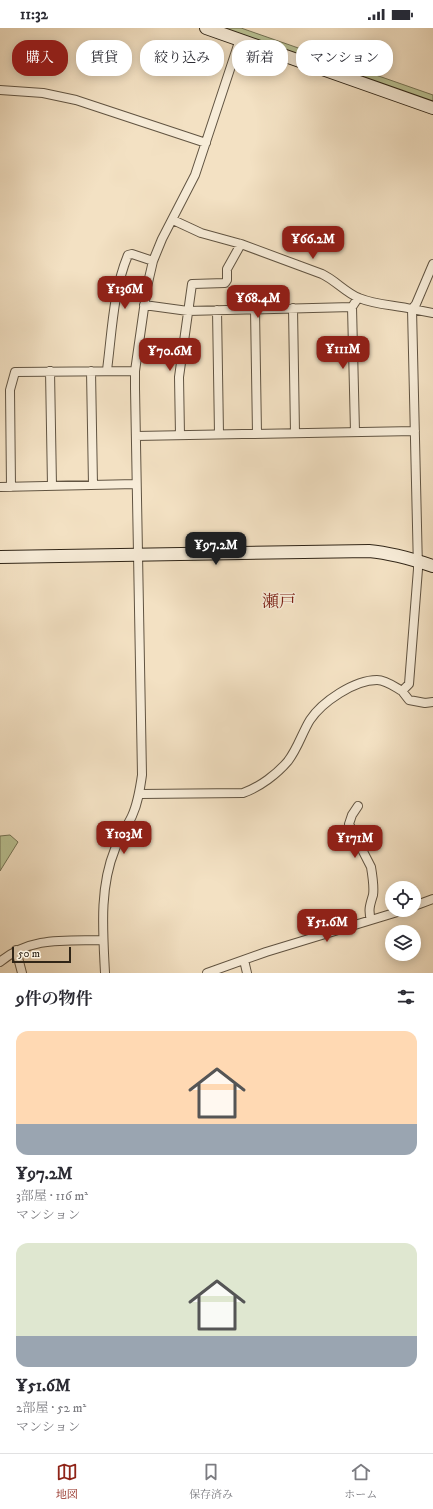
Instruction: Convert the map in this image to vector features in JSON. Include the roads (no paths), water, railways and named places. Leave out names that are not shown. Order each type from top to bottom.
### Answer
[{"type":"street","points":[[206,28],[433,108]]},
{"type":"street","points":[[106,973],[103,940],[105,890],[109,867],[115,849],[132,816],[140,794],[142,769],[135,371],[144,305],[153,261],[162,239],[195,175],[240,39]]},
{"type":"street","points":[[0,90],[56,95],[76,100],[206,143]]},
{"type":"street","points":[[173,220],[201,233],[241,244],[328,277],[358,298],[433,313]]},
{"type":"street","points":[[180,435],[179,377],[192,284],[225,283],[227,280],[227,269],[241,244]]},
{"type":"street","points":[[107,370],[117,291],[122,268],[130,254],[153,261]]},
{"type":"street","points":[[402,691],[409,684],[418,569],[412,309],[416,304],[433,264]]},
{"type":"street","points":[[354,432],[352,307],[358,298]]},
{"type":"street","points":[[144,305],[188,311],[352,307]]},
{"type":"street","points":[[293,308],[295,433]]},
{"type":"street","points":[[255,309],[257,434]]},
{"type":"street","points":[[217,310],[220,434]]},
{"type":"street","points":[[11,487],[10,390],[15,372],[107,370],[135,371]]},
{"type":"street","points":[[50,371],[52,486]]},
{"type":"street","points":[[91,371],[93,485]]},
{"type":"street","points":[[136,436],[415,431]]},
{"type":"street","points":[[0,487],[136,484]]},
{"type":"street","points":[[0,557],[369,551],[417,560],[433,566]]},
{"type":"street","points":[[140,794],[247,791],[266,781],[280,769],[294,753],[314,714],[339,694],[354,686],[377,680],[388,683],[402,691],[409,700],[425,703],[433,702]]},
{"type":"street","points":[[358,806],[352,815],[349,824],[371,867],[374,894],[369,909],[371,920]]},
{"type":"street","points":[[421,903],[433,899]]},
{"type":"street","points":[[207,973],[385,916]]},
{"type":"street","points":[[0,962],[16,950],[38,942],[103,940]]},
{"type":"street","points":[[16,950],[22,973]]},
{"type":"street","points":[[244,960],[247,973]]},
{"type":"district","name":"瀬戸","points":[[279,601]]}]
